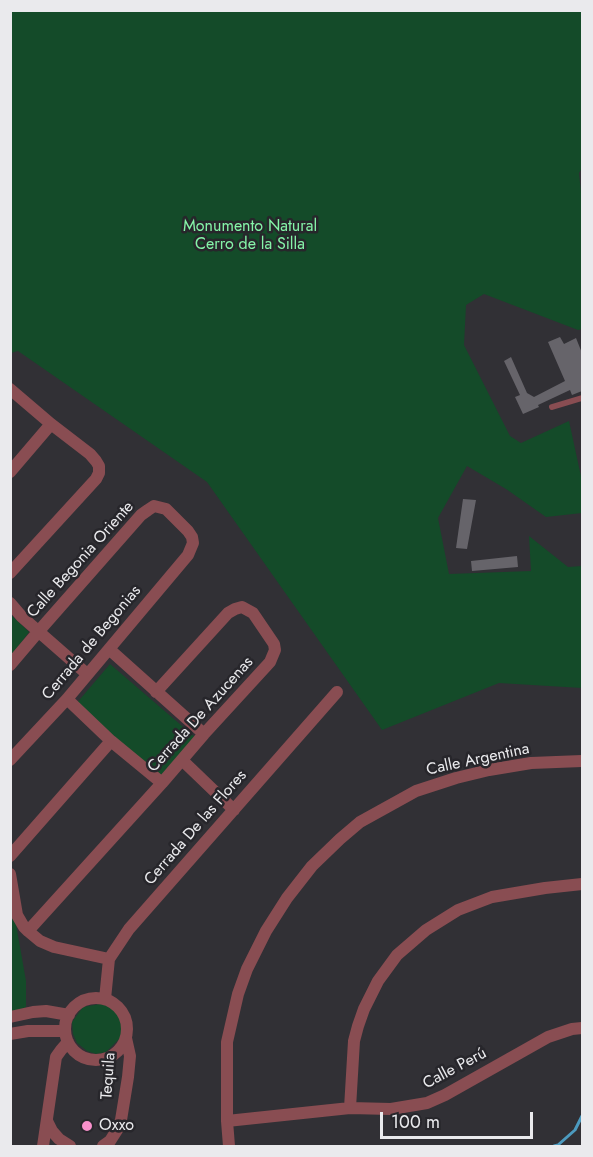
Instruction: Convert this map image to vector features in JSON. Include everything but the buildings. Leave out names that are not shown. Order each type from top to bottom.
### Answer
[{"type":"street","points":[[10,390],[96,461],[99,466],[96,479],[10,573]]},
{"type":"street","points":[[10,471],[51,424]]},
{"type":"street","name":"Calle Begonia Oriente","points":[[10,665],[141,515],[154,506],[166,509],[188,531],[193,543]]},
{"type":"street","name":"Cerrada de Begonias","points":[[10,760],[67,699],[188,555],[193,543]]},
{"type":"street","points":[[10,603],[38,632],[87,674]]},
{"type":"street","name":"Cerrada De Azucenas","points":[[28,931],[270,662],[275,650],[273,644],[253,613],[242,607],[235,609],[228,613],[156,692]]},
{"type":"street","points":[[109,649],[204,734]]},
{"type":"street","name":"Cerrada De las Flores","points":[[105,999],[110,959],[129,929],[337,692]]},
{"type":"street","points":[[67,699],[111,741],[162,783]]},
{"type":"street","points":[[11,854],[111,741]]},
{"type":"street","points":[[182,760],[234,810]]},
{"type":"street","name":"Calle Argentina","points":[[229,1146],[228,1042],[238,994],[247,969],[266,931],[287,898],[312,866],[360,822],[416,791],[456,778],[531,763],[582,761]]},
{"type":"street","points":[[10,874],[17,915],[28,931],[40,941],[54,947],[110,959]]},
{"type":"street","points":[[350,1108],[354,1041],[358,1026],[378,981],[397,955],[426,930],[458,910],[484,900],[503,895],[582,884]]},
{"type":"street","points":[[43,1146],[56,1057],[67,1036],[69,1014],[84,1000],[105,999],[119,1007],[127,1022],[126,1038],[121,1048],[104,1059],[93,1060],[83,1057],[74,1051],[67,1036]]},
{"type":"street","points":[[10,1017],[46,1011],[69,1014]]},
{"type":"street","name":"Calle Perú","points":[[227,1121],[350,1108],[391,1109],[427,1103],[446,1095],[548,1037],[582,1028]]},
{"type":"street","points":[[10,1034],[28,1031],[67,1036]]},
{"type":"street","name":"Tequila","points":[[103,1146],[110,1141],[121,1120],[130,1056],[126,1038]]},
{"type":"street","points":[[47,1121],[59,1139],[70,1146]]},
{"type":"lane","points":[[552,407],[582,398]]},
{"type":"green space","name":"Monumento Natural Cerro de la Silla","points":[[11,10],[582,11],[582,168],[579,173],[582,202],[582,329],[578,330],[484,294],[466,305],[464,345],[510,436],[521,443],[569,421],[582,481],[582,513],[546,517],[506,489],[467,466],[438,518],[449,574],[531,571],[529,536],[568,567],[582,566],[582,688],[499,683],[382,730],[207,482],[18,351],[11,353]]},
{"type":"green space","points":[[10,614],[29,632],[11,656],[10,656]]},
{"type":"green space","points":[[110,664],[196,738],[161,778],[75,705]]},
{"type":"green space","points":[[10,890],[26,981],[26,1007],[10,1014]]},
{"type":"green space","points":[[100,1004],[111,1006],[119,1013],[121,1037],[106,1052],[96,1054],[87,1051],[77,1043],[73,1034],[72,1022],[83,1007]]},
{"type":"waterway","points":[[10,978],[10,995]]},
{"type":"waterway","points":[[554,1146],[575,1130],[582,1116]]},
{"type":"place","name":"Oxxo","points":[[87,1126]]}]
